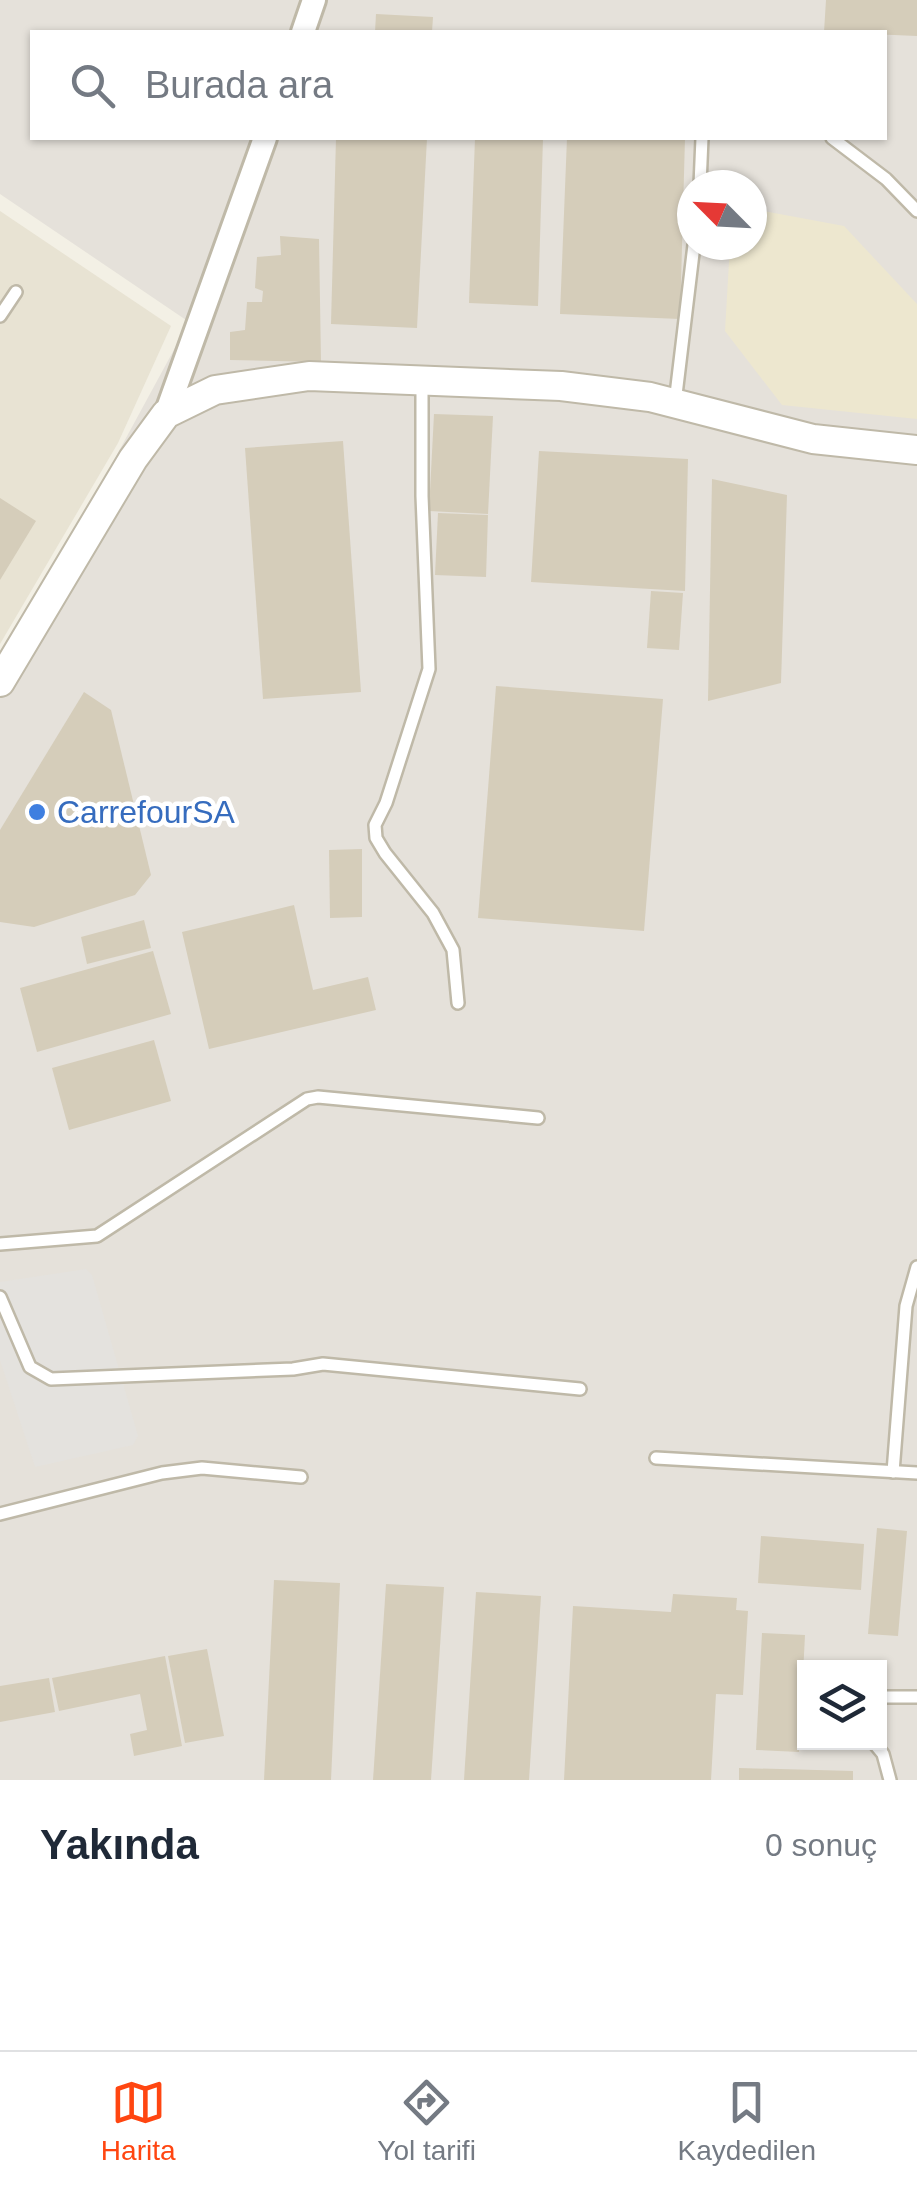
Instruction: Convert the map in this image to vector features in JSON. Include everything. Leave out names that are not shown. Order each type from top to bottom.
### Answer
[{"type":"street","points":[[304,30],[314,0]]},
{"type":"street","points":[[0,682],[133,460],[166,414],[264,140]]},
{"type":"street","points":[[166,414],[215,390],[310,376],[422,379],[561,386],[650,396],[813,440],[917,450]]},
{"type":"lane","points":[[701,170],[702,140]]},
{"type":"lane","points":[[835,140],[886,178],[917,211]]},
{"type":"lane","points":[[676,403],[692,260]]},
{"type":"lane","points":[[0,316],[16,292]]},
{"type":"lane","points":[[422,379],[429,669],[376,825],[376,838],[434,913],[453,950],[458,1003]]},
{"type":"lane","points":[[0,1244],[97,1236],[307,1099],[538,1118]]},
{"type":"lane","points":[[893,1472],[906,1306],[917,1267]]},
{"type":"lane","points":[[0,1297],[30,1367],[51,1379],[293,1370],[323,1364],[580,1389]]},
{"type":"lane","points":[[656,1458],[917,1473]]},
{"type":"lane","points":[[0,1514],[162,1473],[202,1468],[301,1477]]},
{"type":"lane","points":[[887,1697],[917,1696]]},
{"type":"lane","points":[[880,1750],[890,1780]]},
{"type":"shaded area","points":[[0,0],[917,0],[917,1780],[0,1780],[0,670],[189,322],[0,194]]},
{"type":"shaded area","points":[[0,211],[171,326],[118,443],[0,644]]},
{"type":"shaded area","points":[[767,212],[844,226],[917,304],[917,419],[782,405],[725,331],[729,260],[767,260]]},
{"type":"shaded area","points":[[86,1269],[92,1275],[138,1436],[133,1445],[35,1467],[0,1360],[0,1282]]},
{"type":"building","points":[[826,0],[917,0],[917,36],[887,35],[887,30],[824,30]]},
{"type":"building","points":[[376,14],[433,17],[432,30],[375,30]]},
{"type":"building","points":[[336,140],[427,140],[417,328],[331,324]]},
{"type":"building","points":[[475,140],[543,140],[538,306],[469,303]]},
{"type":"building","points":[[567,140],[685,140],[684,170],[677,170],[680,319],[560,314]]},
{"type":"building","points":[[280,236],[319,239],[321,362],[230,360],[230,332],[245,330],[247,302],[262,302],[263,291],[255,288],[257,257],[281,255]]},
{"type":"building","points":[[434,414],[493,416],[488,514],[429,511]]},
{"type":"building","points":[[343,441],[361,692],[263,699],[245,448]]},
{"type":"building","points":[[539,451],[688,459],[685,591],[531,582]]},
{"type":"building","points":[[712,479],[787,495],[781,683],[708,701]]},
{"type":"building","points":[[0,498],[36,521],[0,580]]},
{"type":"building","points":[[438,513],[488,515],[486,577],[435,575]]},
{"type":"building","points":[[651,591],[683,593],[679,650],[647,648]]},
{"type":"building","points":[[496,686],[663,699],[644,931],[478,918]]},
{"type":"building","points":[[84,692],[111,710],[151,875],[135,895],[34,927],[0,922],[0,830]]},
{"type":"building","points":[[362,849],[362,917],[330,918],[329,850]]},
{"type":"building","points":[[294,905],[313,990],[368,977],[376,1010],[209,1049],[182,932]]},
{"type":"building","points":[[144,920],[151,948],[87,964],[81,937]]},
{"type":"building","points":[[153,951],[171,1014],[37,1052],[20,988]]},
{"type":"building","points":[[154,1040],[171,1101],[69,1130],[52,1068]]},
{"type":"building","points":[[877,1528],[907,1531],[898,1636],[868,1634]]},
{"type":"building","points":[[761,1536],[864,1544],[861,1590],[758,1583]]},
{"type":"building","points":[[274,1580],[340,1583],[331,1780],[264,1780]]},
{"type":"building","points":[[386,1584],[444,1587],[431,1780],[373,1780]]},
{"type":"building","points":[[476,1592],[541,1596],[529,1780],[464,1780]]},
{"type":"building","points":[[673,1594],[737,1598],[736,1610],[748,1611],[743,1695],[716,1694],[711,1780],[564,1780],[573,1606],[671,1612]]},
{"type":"building","points":[[762,1633],[805,1635],[804,1660],[797,1660],[799,1752],[756,1750]]},
{"type":"building","points":[[207,1649],[224,1736],[185,1743],[168,1656]]},
{"type":"building","points":[[165,1656],[182,1746],[134,1756],[130,1734],[147,1730],[140,1694],[59,1711],[52,1678]]},
{"type":"building","points":[[49,1678],[55,1712],[0,1722],[0,1686]]},
{"type":"building","points":[[739,1768],[853,1771],[853,1780],[739,1780]]},
{"type":"place","name":"CarrefourSA","points":[[37,812]]}]
